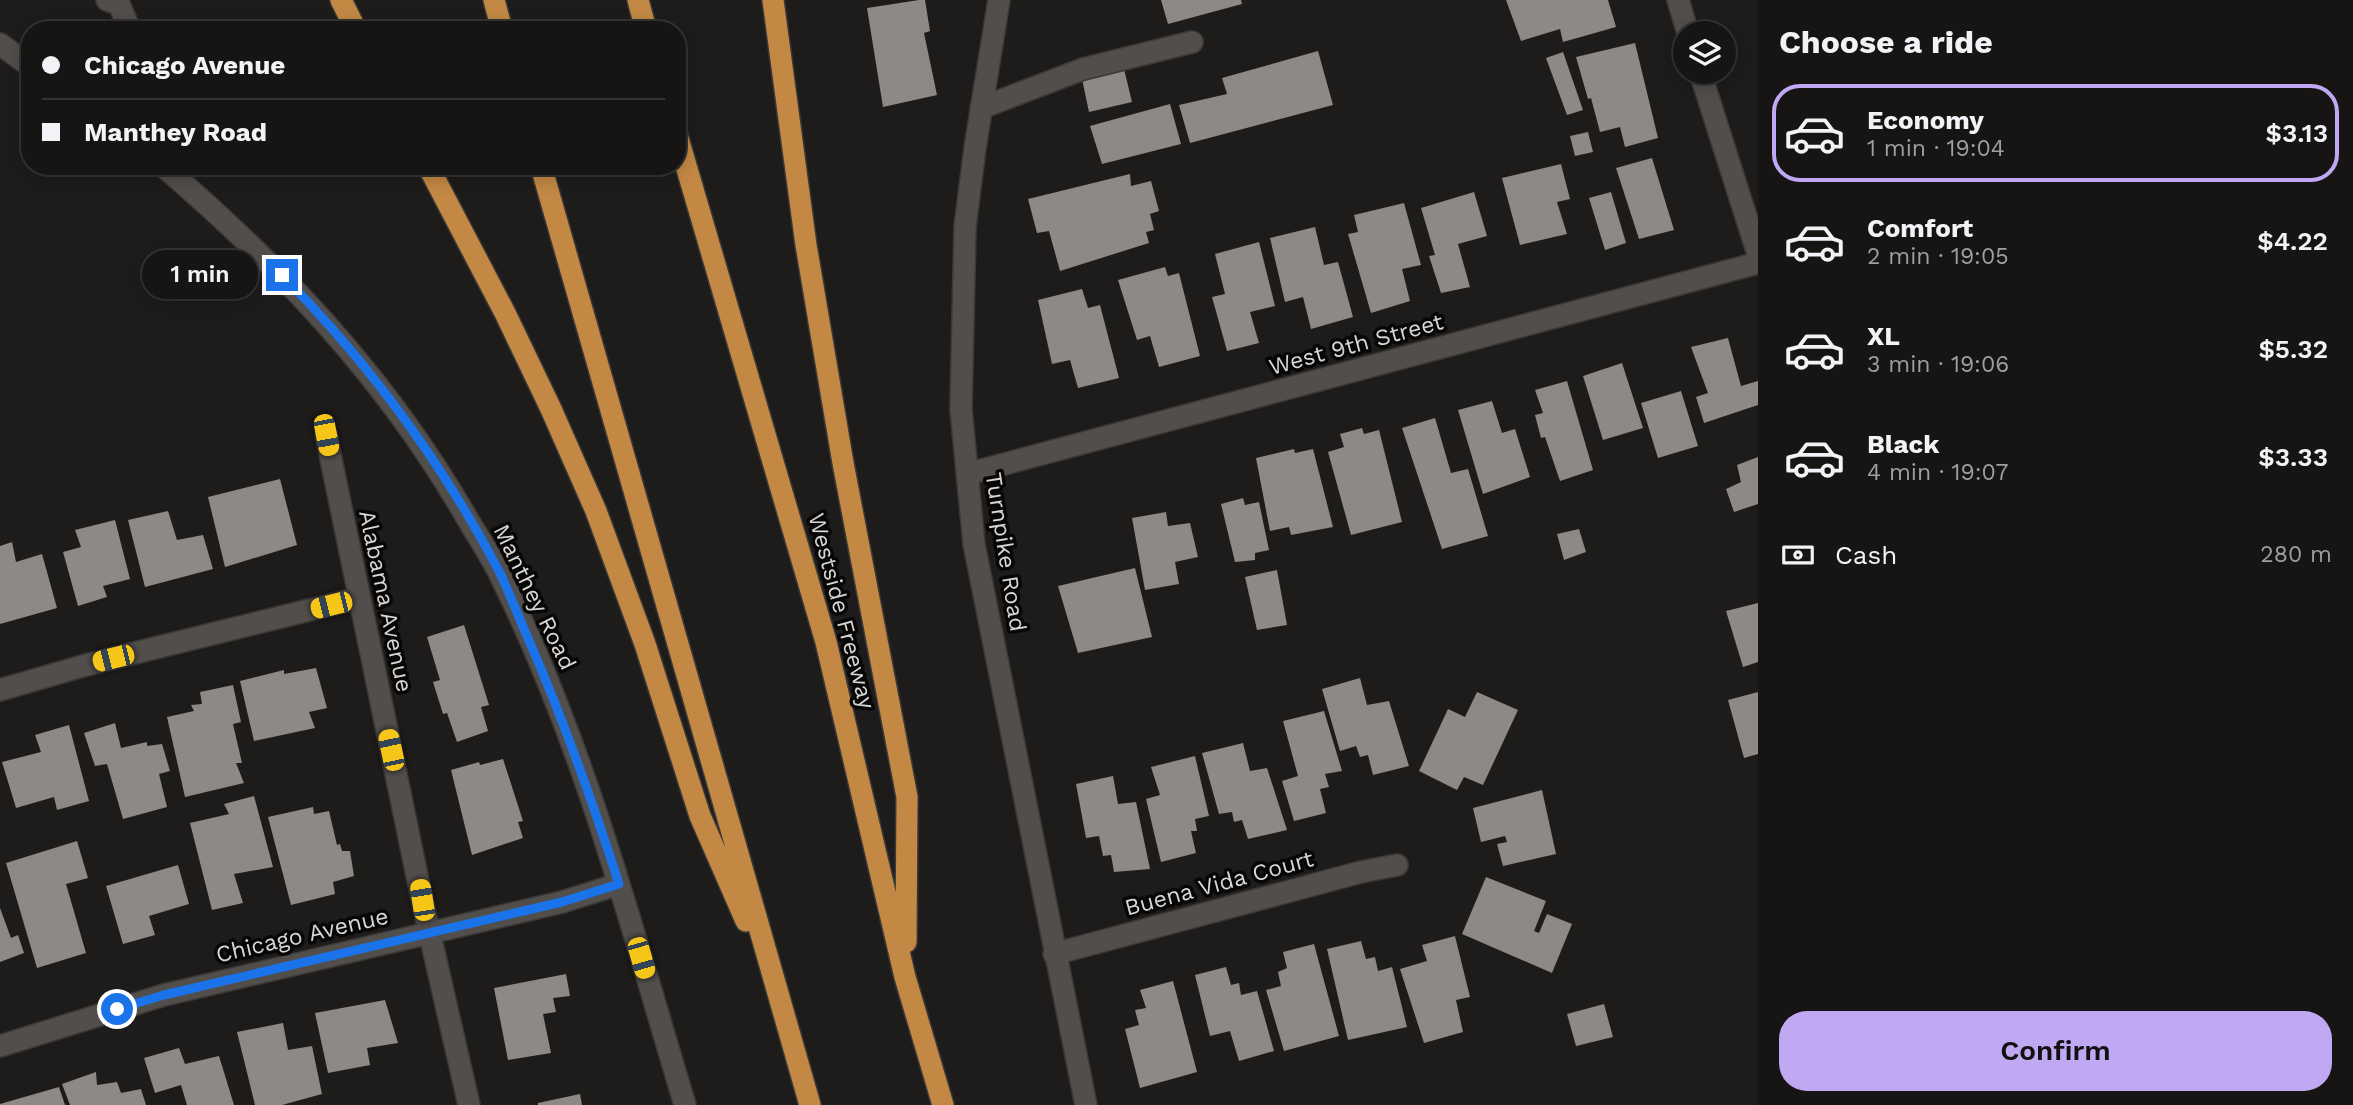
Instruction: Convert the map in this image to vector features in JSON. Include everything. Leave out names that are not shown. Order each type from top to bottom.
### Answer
[{"type":"highway","points":[[341,0],[352,21]]},
{"type":"highway","points":[[494,0],[500,21]]},
{"type":"highway","points":[[638,0],[644,21]]},
{"type":"highway","points":[[773,0],[813,286],[843,463],[907,797],[905,977]]},
{"type":"highway","name":"Westside Freeway","points":[[686,166],[826,642],[905,977],[943,1105]]},
{"type":"highway","points":[[433,175],[505,313],[596,511],[645,644],[700,816],[779,997]]},
{"type":"highway","points":[[544,175],[810,1105]]},
{"type":"street","points":[[107,0],[119,4],[126,21]]},
{"type":"street","name":"Turnpike Road","points":[[999,0],[965,227],[961,408],[974,544],[1086,1105]]},
{"type":"street","points":[[1678,0],[1684,21]]},
{"type":"street","points":[[981,108],[1083,69],[1192,42]]},
{"type":"street","points":[[0,44],[21,59]]},
{"type":"street","points":[[1704,84],[1758,254]]},
{"type":"street","name":"Manthey Road","points":[[174,175],[226,220],[300,294],[380,386],[445,480],[500,574],[552,693],[587,785],[685,1105]]},
{"type":"street","name":"West 9th Street","points":[[967,474],[1758,263]]},
{"type":"street","name":"Alabama Avenue","points":[[326,435],[358,598],[469,1105]]},
{"type":"street","points":[[0,690],[86,665],[358,598]]},
{"type":"street","name":"Buena Vida Court","points":[[1055,954],[1361,872],[1397,865]]},
{"type":"street","name":"Chicago Avenue","points":[[0,1046],[164,995],[562,902],[619,884]]},
{"type":"building","points":[[925,0],[930,31],[924,33],[937,95],[883,107],[867,8]]},
{"type":"building","points":[[1161,0],[1241,0],[1242,4],[1168,24]]},
{"type":"building","points":[[1506,0],[1608,0],[1616,27],[1563,42],[1560,29],[1521,41]]},
{"type":"building","points":[[1635,43],[1658,138],[1625,147],[1620,127],[1600,132],[1576,57]]},
{"type":"building","points":[[1318,51],[1333,105],[1190,143],[1179,105],[1227,94],[1222,78]]},
{"type":"building","points":[[1563,52],[1583,110],[1567,115],[1546,58]]},
{"type":"building","points":[[1124,69],[1132,102],[1089,112],[1082,79]]},
{"type":"building","points":[[1170,104],[1181,144],[1102,164],[1090,126]]},
{"type":"building","points":[[1588,132],[1593,152],[1575,156],[1570,136]]},
{"type":"building","points":[[1652,158],[1674,230],[1639,239],[1616,168]]},
{"type":"building","points":[[1561,164],[1570,199],[1557,202],[1567,234],[1520,245],[1502,178]]},
{"type":"building","points":[[1130,174],[1131,186],[1151,181],[1159,211],[1150,214],[1154,230],[1146,232],[1149,243],[1060,271],[1049,231],[1037,233],[1028,199]]},
{"type":"building","points":[[1474,192],[1487,236],[1458,244],[1470,287],[1441,293],[1429,256],[1435,255],[1421,208]]},
{"type":"building","points":[[1611,192],[1626,243],[1605,250],[1589,198]]},
{"type":"building","points":[[1404,203],[1421,265],[1402,269],[1410,301],[1371,313],[1348,234],[1358,232],[1354,215]]},
{"type":"building","points":[[1315,227],[1324,265],[1338,262],[1353,317],[1311,329],[1303,297],[1285,302],[1270,238]]},
{"type":"building","points":[[1259,242],[1275,306],[1250,312],[1259,343],[1227,351],[1212,297],[1225,294],[1215,254]]},
{"type":"building","points":[[1165,267],[1168,276],[1179,273],[1200,356],[1159,367],[1150,336],[1137,340],[1118,280]]},
{"type":"building","points":[[1082,289],[1088,308],[1100,305],[1119,378],[1078,388],[1070,360],[1052,364],[1038,300]]},
{"type":"building","points":[[1728,338],[1741,386],[1758,381],[1758,405],[1704,423],[1696,397],[1708,393],[1691,347]]},
{"type":"building","points":[[1622,363],[1643,428],[1603,440],[1583,376]]},
{"type":"building","points":[[1567,381],[1593,470],[1560,481],[1545,437],[1541,438],[1535,415],[1543,413],[1535,390]]},
{"type":"building","points":[[1681,391],[1698,446],[1658,458],[1641,403]]},
{"type":"building","points":[[1492,401],[1502,433],[1515,429],[1530,477],[1483,494],[1458,410]]},
{"type":"building","points":[[1435,418],[1451,473],[1468,469],[1488,536],[1442,549],[1402,428]]},
{"type":"building","points":[[1362,428],[1364,434],[1379,430],[1402,522],[1351,535],[1328,452],[1344,447],[1340,434]]},
{"type":"building","points":[[1294,449],[1295,453],[1313,449],[1333,527],[1291,535],[1289,527],[1270,531],[1256,458]]},
{"type":"building","points":[[1758,457],[1758,504],[1734,512],[1726,489],[1741,482],[1737,465]]},
{"type":"building","points":[[280,479],[297,545],[225,567],[208,497]]},
{"type":"building","points":[[1243,498],[1245,505],[1259,502],[1269,550],[1255,553],[1255,560],[1235,562],[1221,504]]},
{"type":"building","points":[[168,511],[177,540],[203,535],[213,569],[145,587],[128,520]]},
{"type":"building","points":[[1166,512],[1168,526],[1190,523],[1198,557],[1175,562],[1179,584],[1145,590],[1132,518]]},
{"type":"building","points":[[115,520],[130,579],[103,586],[107,597],[78,606],[63,552],[81,547],[75,530]]},
{"type":"building","points":[[1579,529],[1586,552],[1564,560],[1557,534]]},
{"type":"building","points":[[12,542],[16,562],[42,554],[57,608],[0,624],[0,546]]},
{"type":"building","points":[[1135,568],[1152,637],[1078,653],[1058,586]]},
{"type":"building","points":[[1277,570],[1287,625],[1257,630],[1245,577]]},
{"type":"building","points":[[1758,603],[1758,662],[1743,667],[1726,611]]},
{"type":"building","points":[[464,625],[489,705],[481,707],[488,731],[457,742],[447,713],[443,714],[433,682],[440,680],[427,637]]},
{"type":"building","points":[[316,668],[327,708],[309,712],[315,728],[254,741],[240,681],[284,670],[284,674]]},
{"type":"building","points":[[1360,678],[1367,705],[1389,701],[1409,766],[1373,775],[1368,755],[1360,757],[1356,746],[1340,751],[1322,689]]},
{"type":"building","points":[[233,685],[241,722],[233,724],[242,763],[236,763],[244,783],[185,797],[167,717],[194,711],[191,705],[202,704],[200,692]]},
{"type":"building","points":[[1477,692],[1518,710],[1483,785],[1464,777],[1457,790],[1419,771],[1448,709],[1465,717]]},
{"type":"building","points":[[1758,692],[1758,754],[1744,758],[1728,700]]},
{"type":"building","points":[[1324,711],[1342,771],[1325,774],[1329,787],[1320,789],[1326,813],[1294,821],[1282,781],[1298,776],[1283,721]]},
{"type":"building","points":[[115,723],[121,748],[147,742],[147,746],[162,744],[170,771],[159,774],[167,807],[123,819],[107,764],[95,766],[84,733]]},
{"type":"building","points":[[69,725],[89,801],[57,810],[54,797],[16,808],[2,762],[41,752],[35,735]]},
{"type":"building","points":[[1243,743],[1250,771],[1267,768],[1287,830],[1248,839],[1242,820],[1234,822],[1232,812],[1219,814],[1202,753]]},
{"type":"building","points":[[1195,756],[1209,816],[1195,819],[1197,831],[1191,831],[1196,853],[1161,862],[1146,799],[1160,795],[1151,767]]},
{"type":"building","points":[[503,759],[523,821],[518,822],[523,838],[472,855],[451,770]]},
{"type":"building","points":[[1113,776],[1118,804],[1136,802],[1150,869],[1114,872],[1111,855],[1103,856],[1099,836],[1086,838],[1076,784]]},
{"type":"building","points":[[1542,790],[1556,854],[1503,866],[1497,844],[1507,842],[1505,836],[1481,842],[1473,808]]},
{"type":"building","points":[[254,796],[273,867],[234,874],[243,903],[212,910],[190,823],[229,814],[224,804]]},
{"type":"building","points":[[313,807],[314,814],[329,811],[337,845],[340,844],[342,851],[350,851],[354,876],[333,882],[335,894],[291,905],[268,817]]},
{"type":"building","points":[[77,841],[88,878],[66,884],[86,953],[37,968],[6,863]]},
{"type":"building","points":[[178,865],[189,904],[149,916],[155,935],[123,944],[106,886]]},
{"type":"building","points":[[1486,877],[1546,901],[1534,931],[1539,933],[1547,914],[1572,924],[1552,973],[1462,934]]},
{"type":"building","points":[[0,908],[11,938],[18,935],[24,953],[0,962]]},
{"type":"building","points":[[1455,936],[1470,997],[1456,1000],[1463,1032],[1424,1043],[1400,969],[1427,961],[1422,945]]},
{"type":"building","points":[[1361,941],[1366,959],[1375,957],[1378,971],[1392,967],[1407,1027],[1348,1040],[1327,949]]},
{"type":"building","points":[[1314,944],[1339,1036],[1284,1051],[1266,990],[1281,986],[1278,972],[1287,968],[1283,952]]},
{"type":"building","points":[[1226,967],[1231,985],[1239,983],[1241,995],[1257,991],[1274,1051],[1239,1061],[1230,1031],[1210,1036],[1195,975]]},
{"type":"building","points":[[566,974],[570,996],[553,998],[556,1012],[543,1014],[551,1053],[508,1060],[494,988]]},
{"type":"building","points":[[1173,981],[1197,1072],[1140,1088],[1125,1029],[1139,1025],[1135,1010],[1146,1008],[1140,990]]},
{"type":"building","points":[[385,1000],[398,1043],[367,1048],[370,1065],[328,1073],[315,1013]]},
{"type":"building","points":[[1604,1004],[1613,1037],[1576,1046],[1567,1014]]},
{"type":"building","points":[[283,1023],[288,1050],[312,1046],[322,1094],[282,1105],[255,1105],[237,1032]]},
{"type":"building","points":[[179,1048],[185,1064],[219,1056],[234,1105],[187,1105],[181,1085],[155,1093],[144,1058]]},
{"type":"building","points":[[96,1072],[97,1085],[117,1082],[121,1093],[141,1089],[146,1105],[70,1105],[62,1084]]},
{"type":"building","points":[[59,1087],[65,1105],[0,1105],[0,1104]]},
{"type":"building","points":[[580,1094],[582,1105],[538,1105],[538,1103]]},
{"type":"route","points":[[117,1009],[164,995],[562,902],[619,884],[587,785],[557,705],[500,574],[445,480],[380,386],[282,275]]}]
